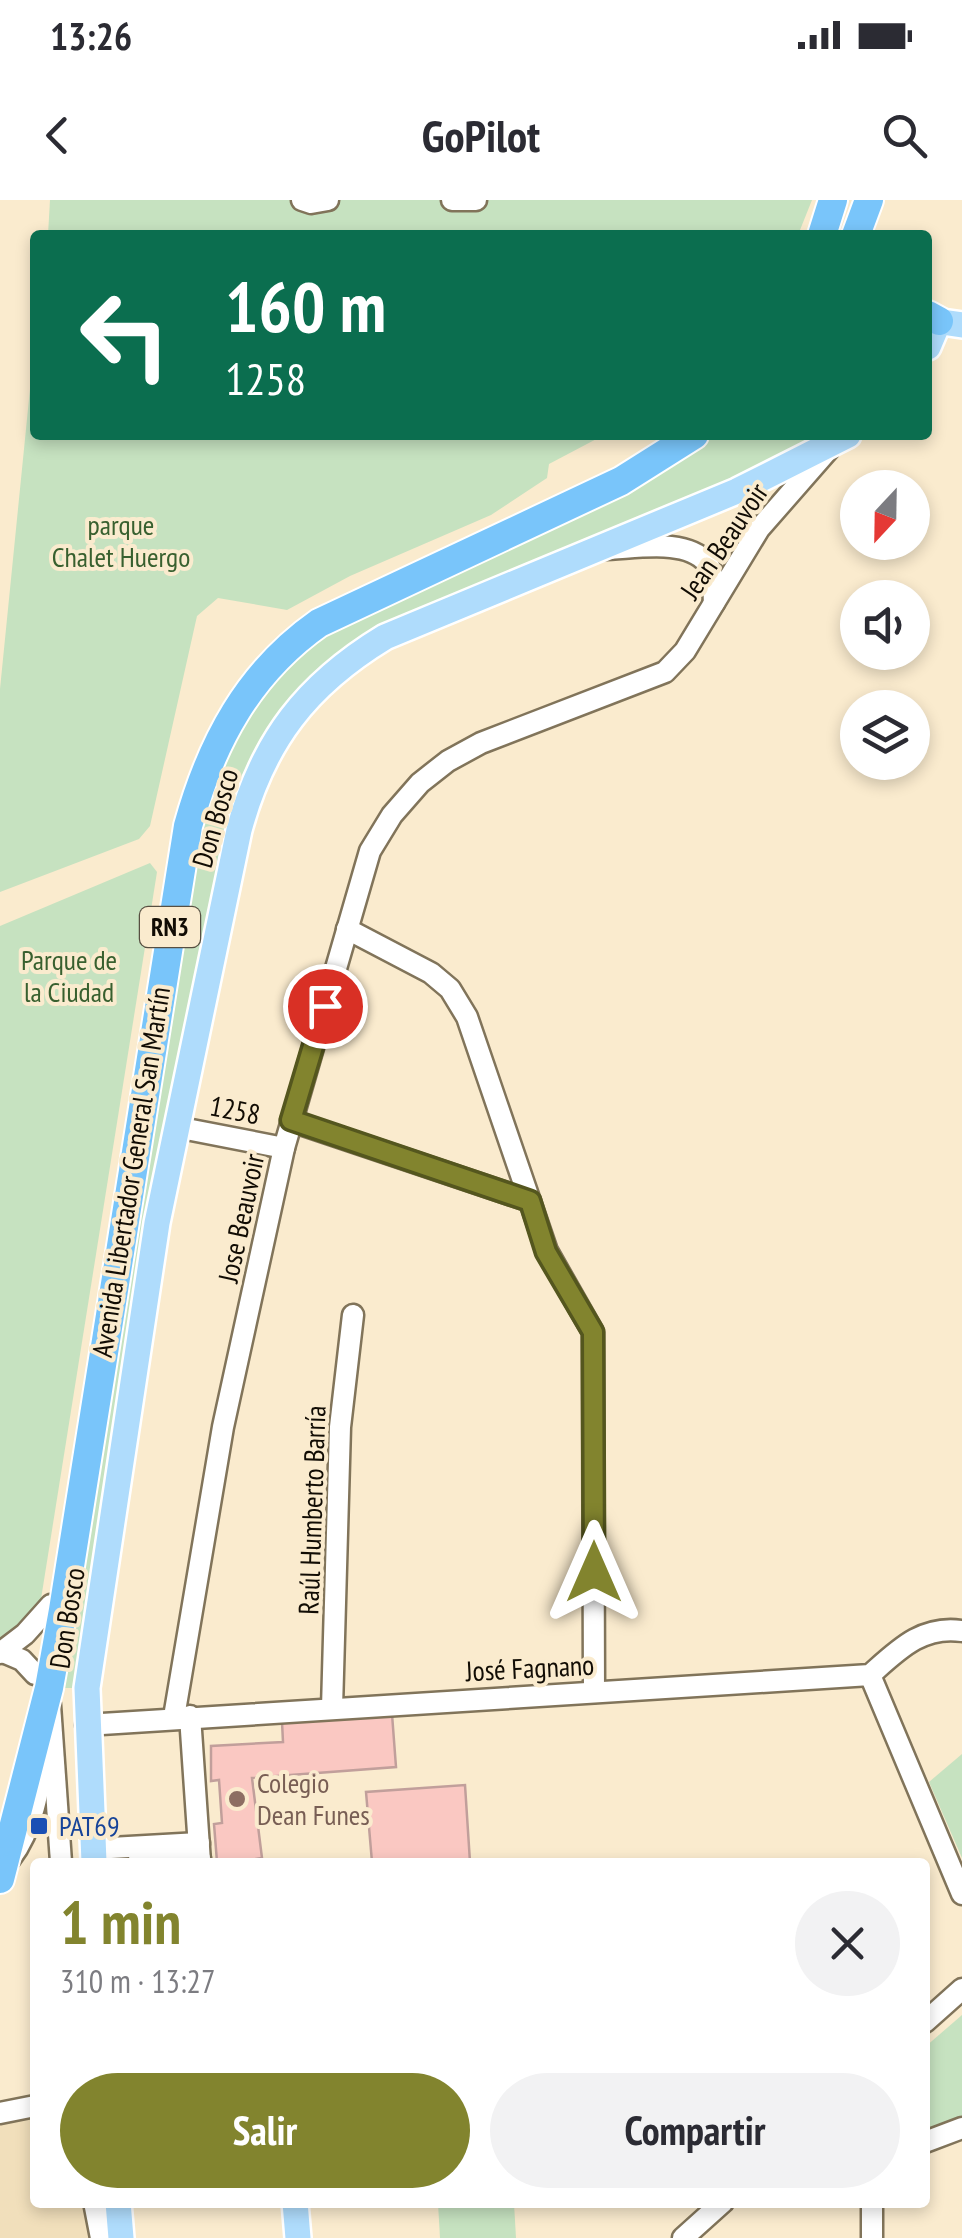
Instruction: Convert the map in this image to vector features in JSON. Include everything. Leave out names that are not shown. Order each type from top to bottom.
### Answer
[{"type":"highway","points":[[824,230],[833,200]]},
{"type":"highway","points":[[858,230],[869,202]]},
{"type":"highway","points":[[866,230],[869,202]]},
{"type":"highway","name":"Avenida Libertador General San Martín","points":[[0,1813],[42,1681],[98,1274],[170,840],[196,748],[215,711],[242,674],[299,618],[370,580],[536,507],[659,440]]},
{"type":"highway","name":"Avenida Libertador General San Martín","points":[[2,1873],[42,1681],[174,902],[196,797],[225,725],[246,692],[294,640],[320,623],[622,481],[686,440]]},
{"type":"main road","name":"Don Bosco","points":[[93,1856],[86,1724],[90,1669],[157,1224],[247,800],[258,770],[296,710],[334,670],[384,637],[737,491],[839,440]]},
{"type":"main road","points":[[118,2208],[121,2238]]},
{"type":"main road","points":[[296,2208],[298,2238]]},
{"type":"street","points":[[302,200],[325,201]]},
{"type":"street","points":[[452,200],[476,200]]},
{"type":"street","name":"Jean Beauvoir","points":[[665,672],[685,651],[759,529],[840,440]]},
{"type":"street","points":[[591,550],[678,548],[693,553],[706,563],[712,575],[714,603]]},
{"type":"street","name":"Jose Beauvoir","points":[[200,1855],[182,1716],[223,1426],[291,1120],[370,852],[392,815],[420,783],[448,761],[481,743],[665,672]]},
{"type":"street","points":[[347,929],[432,973],[450,989],[467,1017],[546,1252],[593,1332],[594,1692]]},
{"type":"street","name":"1258","points":[[291,1120],[530,1201]]},
{"type":"street","name":"1258","points":[[176,1127],[284,1148]]},
{"type":"street","name":"Raúl Humberto Barría","points":[[332,1708],[340,1427],[353,1315]]},
{"type":"street","points":[[2,1652],[25,1634],[50,1605]]},
{"type":"street","points":[[962,1631],[943,1628],[907,1642],[870,1675],[962,1894]]},
{"type":"street","points":[[2,1652],[22,1660],[42,1681]]},
{"type":"street","name":"José Fagnano","points":[[86,1724],[870,1675]]},
{"type":"street","name":"Don Bosco","points":[[42,1681],[60,1858]]},
{"type":"street","points":[[93,1856],[200,1855]]},
{"type":"street","points":[[173,1858],[200,1855]]},
{"type":"street","points":[[930,2018],[962,1990]]},
{"type":"street","points":[[0,2113],[30,2107]]},
{"type":"street","points":[[930,2141],[961,2133]]},
{"type":"street","points":[[95,2208],[101,2238]]},
{"type":"street","points":[[683,2238],[716,2208]]},
{"type":"street","points":[[872,2208],[872,2238]]},
{"type":"shaded area","points":[[30,2107],[30,2208],[95,2208],[101,2238],[0,2238],[0,2113]]},
{"type":"green space","points":[[50,200],[812,200],[800,230],[48,230]]},
{"type":"green space","name":"parque Chalet Huergo","points":[[30,389],[30,440],[595,440],[549,464],[547,478],[491,515],[350,576],[287,610],[218,598],[197,616],[150,826],[139,839],[0,892],[0,689]]},
{"type":"green space","points":[[684,440],[837,440],[591,550],[320,683],[239,830],[87,1688],[49,1688],[196,797],[294,640]]},
{"type":"green space","name":"Parque de la Ciudad","points":[[150,863],[157,872],[41,1599],[22,1625],[0,1642],[0,926]]},
{"type":"green space","points":[[962,1754],[962,1858],[929,1782]]},
{"type":"green space","points":[[962,2015],[962,2116],[930,2129],[930,2043]]},
{"type":"green space","points":[[438,2208],[514,2208],[516,2238],[440,2238]]},
{"type":"building","name":"Colegio Dean Funes","points":[[392,1714],[396,1767],[252,1778],[262,1858],[217,1858],[214,1824],[222,1823],[219,1780],[211,1781],[211,1746],[283,1742],[282,1722]]},
{"type":"building","points":[[465,1785],[470,1858],[372,1858],[366,1792]]},
{"type":"place","name":"Colegio Dean Funes","points":[[237,1799]]},
{"type":"place","name":"PAT69","points":[[39,1826]]},
{"type":"route","points":[[325,1006],[291,1120],[530,1201],[546,1252],[593,1332],[594,1572]]}]
